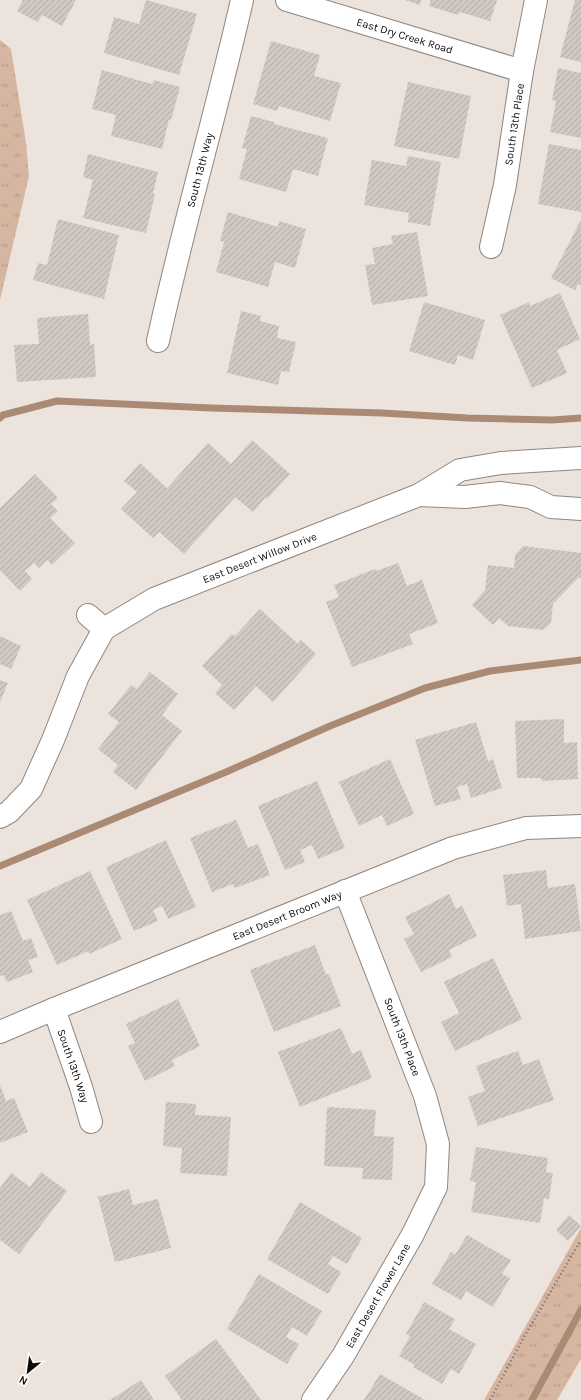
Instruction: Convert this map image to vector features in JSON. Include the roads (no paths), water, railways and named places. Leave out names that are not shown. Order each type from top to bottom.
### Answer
[{"type":"street","name":"South 13th Way","points":[[158,341],[242,0]]},
{"type":"street","name":"East Dry Creek Road","points":[[287,0],[522,71]]},
{"type":"street","name":"South 13th Place","points":[[491,247],[504,185],[522,71],[536,0]]},
{"type":"street","name":"East Desert Willow Drive","points":[[104,629],[154,599],[419,495],[460,470],[501,463],[581,458]]},
{"type":"street","name":"East Desert Willow Drive","points":[[419,495],[465,497],[500,493],[530,496],[552,507],[581,509]]},
{"type":"street","points":[[0,817],[9,812],[31,788],[53,740],[78,676],[104,629],[88,615]]},
{"type":"street","name":"East Desert Broom Way","points":[[0,1032],[452,848],[526,828],[581,826]]},
{"type":"street","name":"South 13th Place","points":[[345,891],[425,1096],[438,1144],[436,1187]]},
{"type":"street","name":"South 13th Way","points":[[54,1009],[81,1087],[91,1122]]},
{"type":"street","name":"East Desert Flower Lane","points":[[313,1400],[343,1356],[413,1234],[436,1187]]},
{"type":"waterway","points":[[0,418],[3,415],[57,401],[211,408],[382,413],[467,418],[552,420],[581,418]]},
{"type":"waterway","points":[[0,866],[226,772],[330,726],[425,688],[490,671],[581,660]]},
{"type":"waterway","points":[[532,1400],[581,1310]]}]
